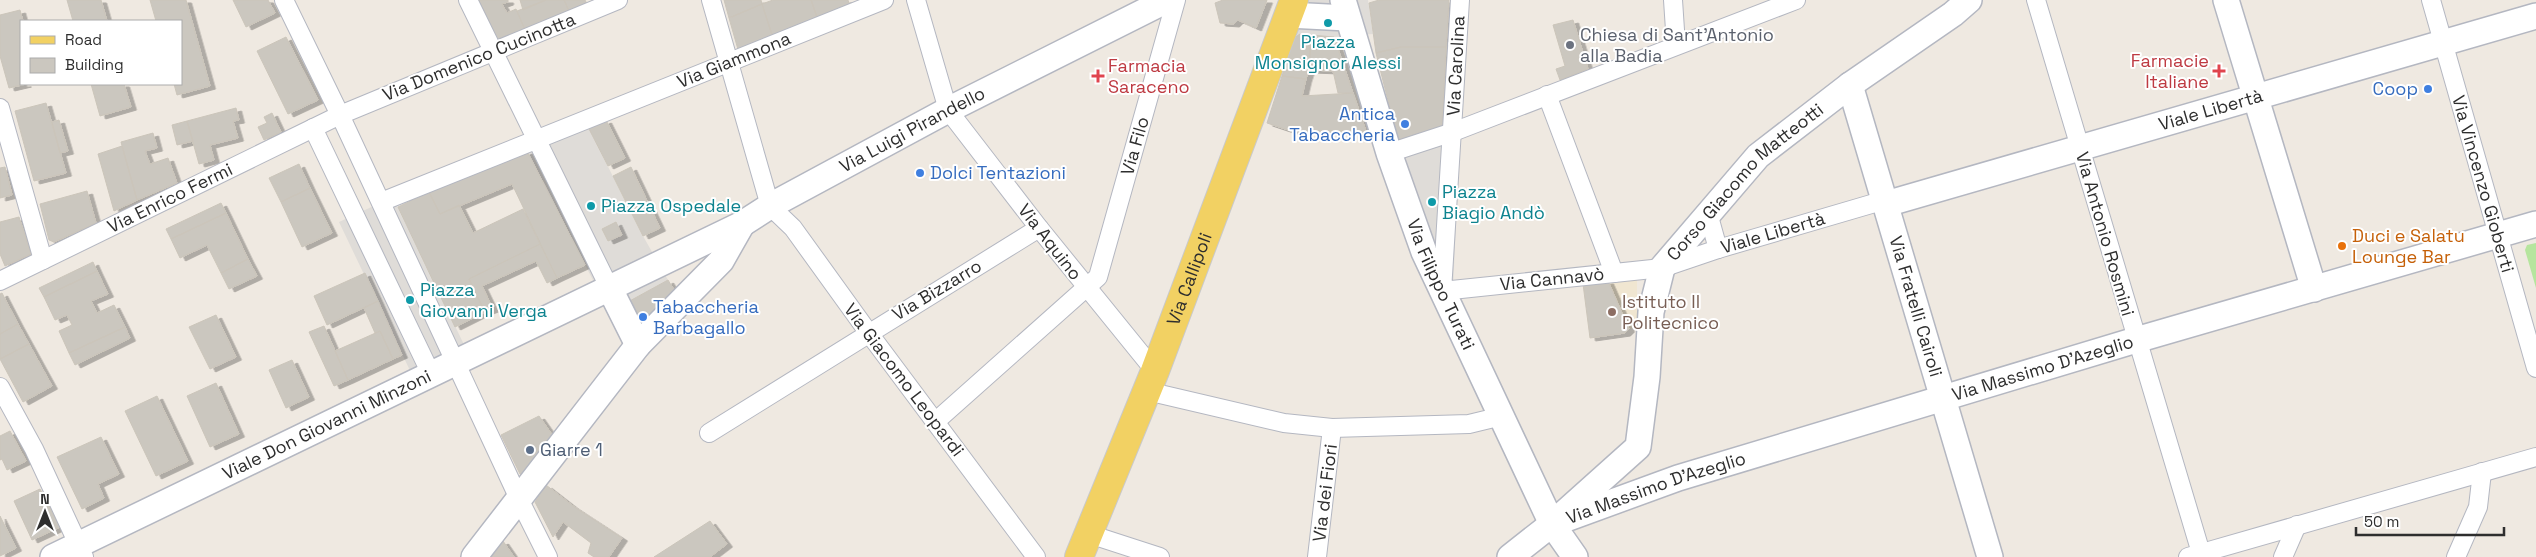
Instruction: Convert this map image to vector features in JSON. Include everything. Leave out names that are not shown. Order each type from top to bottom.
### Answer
[{"type":"main road","name":"Via Callipoli","points":[[1084,546],[1151,381],[1291,8]]},
{"type":"street","points":[[284,0],[548,557]]},
{"type":"street","points":[[468,0],[537,140],[604,290],[638,345]]},
{"type":"street","name":"Via Domenico Cucinotta","points":[[340,115],[493,50],[618,0]]},
{"type":"street","points":[[711,0],[770,206]]},
{"type":"street","name":"Via Giammona","points":[[537,140],[884,0]]},
{"type":"street","points":[[916,0],[948,110]]},
{"type":"street","name":"Via Luigi Pirandello","points":[[604,290],[742,224],[770,206],[948,110],[1168,0]]},
{"type":"street","name":"Via Filo","points":[[935,422],[1085,286],[1098,277],[1176,0]]},
{"type":"street","name":"Via Carolina","points":[[1442,291],[1460,0]]},
{"type":"street","points":[[1673,0],[1676,45]]},
{"type":"street","points":[[1389,153],[1453,132],[1796,0]]},
{"type":"street","name":"Corso Giacomo Matteotti","points":[[1678,478],[1659,481],[1648,479],[1640,473],[1638,447],[1646,386],[1651,312],[1662,268],[1758,156],[1850,84],[1954,14],[1969,0]]},
{"type":"street","name":"Via Antonio Rosmini","points":[[2036,0],[2081,148],[2198,556]]},
{"type":"street","points":[[2226,0],[2254,98],[2314,289]]},
{"type":"street","name":"Via Vincenzo Gioberti","points":[[2431,0],[2536,368]]},
{"type":"street","points":[[1291,8],[1347,18]]},
{"type":"street","name":"Viale Libertà","points":[[1662,268],[1718,249],[2081,148],[2536,16]]},
{"type":"street","name":"Via Filippo Turati","points":[[1347,18],[1389,153],[1424,252],[1552,524],[1575,557]]},
{"type":"street","name":"Via Fratelli Cairoli","points":[[1850,84],[1990,557]]},
{"type":"street","points":[[1547,95],[1614,273]]},
{"type":"street","points":[[0,108],[43,260]]},
{"type":"street","name":"Via Aquino","points":[[948,110],[1085,286],[1151,381]]},
{"type":"street","name":"Via Enrico Fermi","points":[[0,281],[340,115]]},
{"type":"street","points":[[313,128],[431,374]]},
{"type":"street","points":[[381,202],[537,140]]},
{"type":"street","name":"Via Giacomo Leopardi","points":[[770,206],[793,228],[1036,557]]},
{"type":"street","points":[[1708,213],[1718,249]]},
{"type":"street","points":[[474,557],[520,501],[638,345],[721,261],[742,224]]},
{"type":"street","name":"Via Massimo D'Azeglio","points":[[1552,524],[1678,478],[2136,340],[2536,224]]},
{"type":"street","name":"Via Bizzarro","points":[[709,433],[868,332],[1039,228]]},
{"type":"street","name":"Via Cannavò","points":[[1442,291],[1662,268]]},
{"type":"street","name":"Viale Don Giovanni Minzoni","points":[[53,557],[81,551],[456,361],[604,290]]},
{"type":"street","points":[[1151,381],[1284,423],[1332,428],[1469,424],[1502,416]]},
{"type":"street","points":[[0,387],[34,449],[81,551]]},
{"type":"street","name":"Via dei Fiori","points":[[1317,557],[1332,428]]},
{"type":"street","points":[[1510,557],[1552,524],[1638,447]]},
{"type":"street","points":[[2198,556],[2297,525],[2482,472],[2531,462]]},
{"type":"street","points":[[2456,557],[2478,507],[2482,472]]},
{"type":"street","points":[[2283,557],[2297,525]]},
{"type":"street","points":[[1084,546],[1160,557]]},
{"type":"shaded area","name":"Piazza Monsignor Alessi","points":[[1294,0],[1368,0],[1373,34],[1334,37],[1297,35],[1282,32]]},
{"type":"shaded area","name":"Piazza Biagio Andò","points":[[1442,126],[1460,138],[1453,289],[1386,144]]},
{"type":"shaded area","name":"Piazza Ospedale","points":[[588,127],[643,236],[668,280],[626,303],[599,292],[527,151]]},
{"type":"shaded area","name":"Piazza Giovanni Verga","points":[[393,197],[469,355],[415,381],[339,222]]},
{"type":"shaded area","name":"Istituto Il Politecnico","points":[[1637,278],[1637,327],[1629,329],[1625,333],[1590,338],[1583,284]]},
{"type":"green space","points":[[2536,243],[2536,288],[2525,250],[2527,245]]},
{"type":"building","points":[[67,0],[101,0],[107,20],[73,20]]},
{"type":"building","points":[[150,0],[186,0],[210,86],[177,95],[174,85],[182,85],[182,20],[156,20]]},
{"type":"building","points":[[233,0],[268,0],[275,13],[246,27]]},
{"type":"building","points":[[479,0],[508,0],[508,2],[502,4],[507,13],[516,9],[525,30],[498,42]]},
{"type":"building","points":[[520,0],[546,0],[523,10]]},
{"type":"building","points":[[546,0],[564,0],[569,11],[525,30],[517,11]]},
{"type":"building","points":[[564,0],[585,0],[587,4],[569,11]]},
{"type":"building","points":[[724,0],[761,0],[762,4],[729,18]]},
{"type":"building","points":[[773,0],[811,0],[818,20],[773,38],[762,4]]},
{"type":"building","points":[[811,0],[848,0],[850,6],[818,20]]},
{"type":"building","points":[[1223,0],[1267,0],[1256,28],[1238,20],[1234,24],[1220,23],[1215,3]]},
{"type":"building","points":[[1379,0],[1449,0],[1446,47],[1401,47],[1376,53],[1369,3]]},
{"type":"building","points":[[762,4],[773,38],[739,53],[729,18]]},
{"type":"building","points":[[20,10],[23,20],[20,20],[20,85],[22,85],[9,88],[0,56],[0,15]]},
{"type":"building","name":"Chiesa di Sant'Antonio alla Badia","points":[[1573,20],[1588,69],[1560,80],[1556,69],[1565,66],[1553,25]]},
{"type":"building","points":[[1300,34],[1311,35],[1309,70],[1306,79],[1282,76],[1294,38]]},
{"type":"building","points":[[1311,35],[1334,37],[1353,93],[1338,93],[1333,71],[1309,70]]},
{"type":"building","points":[[286,37],[318,100],[288,114],[257,51]]},
{"type":"building","points":[[1401,47],[1446,47],[1442,126],[1398,140],[1376,53]]},
{"type":"building","points":[[1282,76],[1306,79],[1302,96],[1353,93],[1366,131],[1291,131],[1267,123]]},
{"type":"building","points":[[91,85],[124,85],[131,107],[100,116]]},
{"type":"building","points":[[46,103],[66,173],[34,181],[15,111]]},
{"type":"building","points":[[236,108],[239,120],[233,121],[238,138],[210,145],[214,160],[199,164],[187,121]]},
{"type":"building","points":[[272,113],[281,132],[264,140],[258,127],[267,123],[264,117]]},
{"type":"building","points":[[59,120],[68,151],[60,153],[52,122]]},
{"type":"building","points":[[606,120],[625,158],[608,166],[588,127]]},
{"type":"building","points":[[187,121],[193,141],[177,145],[172,125]]},
{"type":"building","points":[[153,133],[157,148],[145,151],[150,164],[168,158],[177,183],[137,200],[121,142]]},
{"type":"building","points":[[122,146],[137,200],[114,211],[98,154]]},
{"type":"building","points":[[527,151],[585,265],[557,278],[512,184],[440,214],[429,192]]},
{"type":"building","points":[[299,164],[310,188],[281,202],[269,178]]},
{"type":"building","points":[[5,167],[12,195],[0,198],[0,168]]},
{"type":"building","points":[[631,167],[660,228],[643,236],[613,176]]},
{"type":"building","points":[[310,188],[332,233],[302,247],[281,202]]},
{"type":"building","points":[[87,191],[96,223],[54,242],[49,240],[40,204]]},
{"type":"building","points":[[429,192],[440,214],[459,205],[473,233],[523,209],[540,244],[469,279],[485,312],[455,327],[398,207]]},
{"type":"building","points":[[221,203],[226,213],[171,239],[166,229]]},
{"type":"building","points":[[226,213],[248,259],[221,273],[207,245],[180,258],[171,239]]},
{"type":"building","points":[[19,217],[31,254],[5,266],[0,254],[0,222]]},
{"type":"building","points":[[616,222],[622,235],[608,241],[602,229]]},
{"type":"building","points":[[540,244],[557,278],[547,283],[536,261],[482,286],[493,309],[485,312],[469,279]]},
{"type":"building","points":[[248,259],[257,276],[229,289],[221,273]]},
{"type":"building","points":[[93,262],[97,271],[44,297],[39,288]]},
{"type":"building","points":[[97,271],[108,294],[91,301],[97,313],[114,305],[125,327],[69,353],[59,331],[72,325],[67,315],[55,320],[44,297]]},
{"type":"building","points":[[365,273],[378,301],[327,325],[314,296]]},
{"type":"building","name":"Tabaccheria Barbagallo","points":[[668,280],[676,293],[641,331],[626,303]]},
{"type":"building","name":"Istituto Il Politecnico","points":[[1608,281],[1629,329],[1625,333],[1590,338],[1583,284]]},
{"type":"building","points":[[2,293],[18,324],[0,334],[0,294]]},
{"type":"building","points":[[378,301],[402,355],[393,359],[380,331],[375,333],[364,308]]},
{"type":"building","points":[[216,315],[236,357],[210,369],[189,327]]},
{"type":"building","points":[[18,324],[29,344],[0,359],[0,334]]},
{"type":"building","points":[[324,326],[348,380],[334,386],[309,332]]},
{"type":"building","points":[[125,327],[130,338],[75,365],[69,353]]},
{"type":"building","points":[[380,331],[393,359],[348,380],[335,351]]},
{"type":"building","points":[[29,344],[52,386],[23,402],[0,359]]},
{"type":"building","points":[[292,360],[309,397],[286,408],[269,370]]},
{"type":"building","points":[[216,383],[239,434],[210,447],[187,396]]},
{"type":"building","points":[[157,396],[188,461],[156,476],[125,411]]},
{"type":"building","points":[[539,416],[553,436],[525,476],[520,474],[501,435]]},
{"type":"building","points":[[10,431],[26,461],[7,470],[2,459],[0,460],[0,436]]},
{"type":"building","points":[[101,437],[119,474],[98,484],[104,498],[82,509],[57,457]]},
{"type":"building","points":[[546,485],[573,506],[622,538],[609,557],[594,557],[588,553],[591,543],[563,522],[553,537],[535,502]]},
{"type":"building","points":[[40,489],[60,527],[32,540],[14,501]]},
{"type":"building","points":[[0,516],[16,548],[0,556]]},
{"type":"building","points":[[710,521],[727,544],[710,557],[654,557]]},
{"type":"building","points":[[503,541],[514,557],[490,557],[492,556],[487,548]]},
{"type":"place","name":"Piazza Monsignor Alessi","points":[[1328,23]]},
{"type":"place","name":"Chiesa di Sant'Antonio alla Badia","points":[[1570,45]]},
{"type":"place","name":"Farmacie Italiane","points":[[2219,71]]},
{"type":"place","name":"Farmacia Saraceno","points":[[1098,76]]},
{"type":"place","name":"Coop","points":[[2428,89]]},
{"type":"place","name":"Antica Tabaccheria","points":[[1405,124]]},
{"type":"place","name":"Dolci Tentazioni","points":[[920,173]]},
{"type":"place","name":"Piazza Biagio Andò","points":[[1432,202]]},
{"type":"place","name":"Piazza Ospedale","points":[[591,206]]},
{"type":"place","name":"Duci e Salatu Lounge Bar","points":[[2342,246]]},
{"type":"place","name":"Piazza Giovanni Verga","points":[[410,300]]},
{"type":"place","name":"Istituto Il Politecnico","points":[[1612,312]]},
{"type":"place","name":"Tabaccheria Barbagallo","points":[[643,317]]},
{"type":"place","name":"Giarre 1","points":[[530,450]]}]
